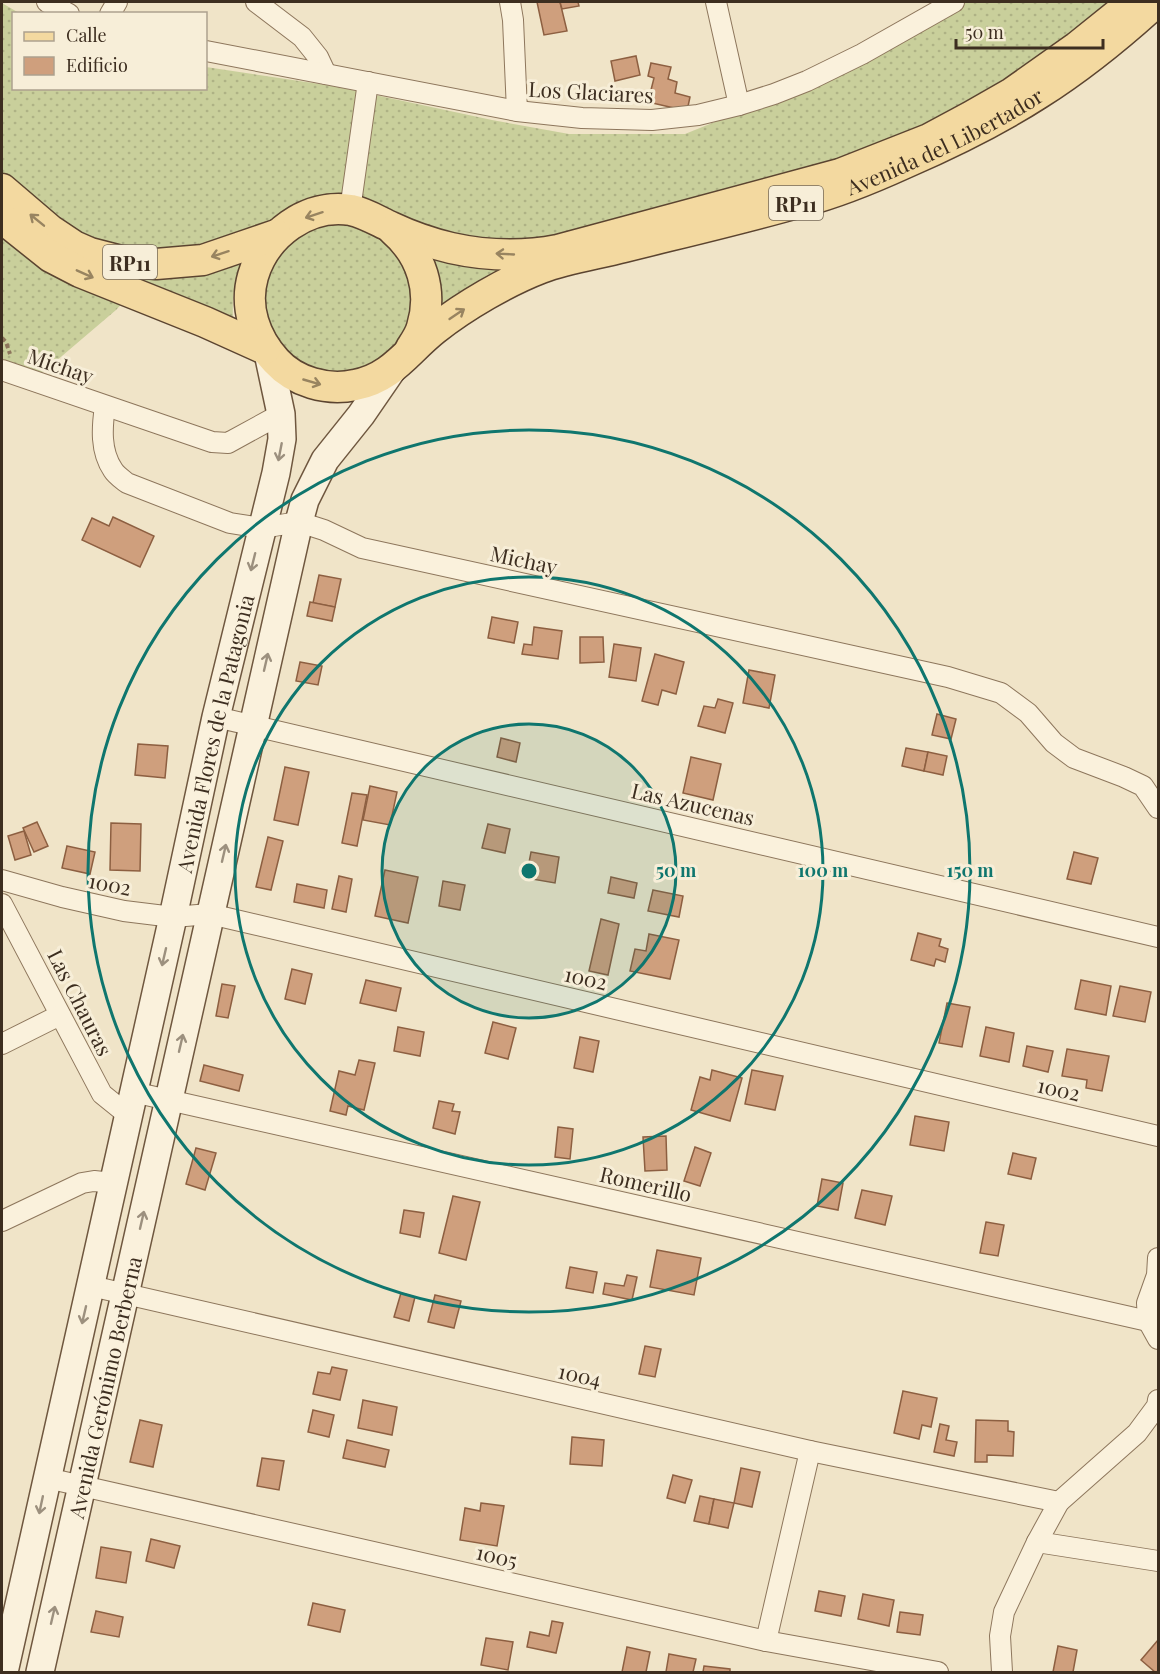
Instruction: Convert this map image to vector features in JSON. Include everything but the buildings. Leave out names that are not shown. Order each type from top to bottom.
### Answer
[{"type":"main road","name":"Avenida del Libertador","points":[[2,189],[50,230],[74,246],[104,258],[121,261],[156,264],[202,260],[276,235],[296,221],[318,212],[350,210],[366,214],[418,238],[453,248],[532,255],[840,174],[928,139],[1001,99],[1077,47],[1133,2]]},
{"type":"main road","name":"Avenida del Libertador","points":[[276,235],[261,255],[252,278],[249,303],[254,327],[267,351],[282,367],[303,380],[327,387],[352,386],[374,380],[403,359],[437,328],[466,308],[494,291],[543,267],[808,200],[872,178],[936,150],[1039,93],[1083,62],[1156,2]]},
{"type":"main road","name":"Avenida del Libertador","points":[[2,218],[51,257],[80,272],[205,322],[267,351]]},
{"type":"main road","name":"Avenida del Libertador","points":[[389,226],[405,240],[418,260],[426,283],[427,306],[422,329],[403,359]]},
{"type":"street","points":[[46,2],[65,12]]},
{"type":"street","points":[[256,2],[302,37],[318,57],[326,74]]},
{"type":"street","points":[[510,2],[513,20],[517,111]]},
{"type":"street","points":[[716,2],[739,105]]},
{"type":"street","name":"Los Glaciares","points":[[207,51],[517,111],[582,118],[652,120],[698,116],[774,94],[807,81],[862,54],[954,2]]},
{"type":"street","points":[[350,210],[368,82]]},
{"type":"street","name":"Avenida Flores de la Patagonia","points":[[131,1103],[216,717],[276,473],[282,439],[281,414],[267,351]]},
{"type":"street","name":"Avenida Flores de la Patagonia","points":[[168,1100],[305,500],[325,460],[403,359]]},
{"type":"street","name":"Michay","points":[[2,370],[212,442],[228,443],[281,414]]},
{"type":"street","name":"Michay","points":[[105,406],[102,427],[105,452],[113,472],[127,483],[230,523],[261,528],[299,522],[324,530],[362,548],[948,677],[1001,693],[1028,713],[1054,743],[1074,758],[1143,786],[1158,808]]},
{"type":"street","name":"Las Azucenas","points":[[216,717],[1158,937]]},
{"type":"street","name":"1002","points":[[2,880],[124,911],[173,917],[210,914],[1158,1136]]},
{"type":"street","name":"Las Chauras","points":[[2,904],[102,1094],[131,1103]]},
{"type":"street","points":[[2,1044],[60,1015]]},
{"type":"street","name":"Romerillo","points":[[131,1103],[168,1100],[1148,1321]]},
{"type":"street","name":"Avenida Gerónimo Berberna","points":[[42,1672],[168,1100]]},
{"type":"street","name":"Avenida Gerónimo Berberna","points":[[5,1668],[10,1606],[47,1478],[131,1103]]},
{"type":"street","points":[[2,1221],[82,1183],[94,1181],[113,1183]]},
{"type":"street","points":[[1158,1270],[1147,1303],[1148,1321],[1158,1339]]},
{"type":"street","name":"1004","points":[[91,1286],[810,1451],[1059,1502]]},
{"type":"street","points":[[1002,1672],[1000,1636],[1004,1612],[1059,1502],[1137,1433],[1157,1406],[1158,1400]]},
{"type":"street","points":[[766,1641],[810,1451]]},
{"type":"street","name":"1005","points":[[47,1478],[766,1641],[938,1672]]},
{"type":"street","points":[[1037,1542],[1158,1561]]},
{"type":"street","points":[[5,1668],[42,1672]]},
{"type":"green space","points":[[958,2],[1115,2],[1016,74],[949,114],[875,148],[552,241],[476,243],[364,205],[243,259],[234,288],[233,320],[136,288],[116,310],[42,373],[2,359],[2,3],[17,12],[12,12],[12,90],[207,90],[207,67],[333,86],[569,134],[685,134],[737,113]]},
{"type":"green space","points":[[339,223],[368,229],[393,245],[409,270],[415,299],[409,328],[393,353],[368,369],[339,375],[310,369],[285,353],[269,328],[263,299],[269,270],[285,245],[310,229]]},
{"type":"green space","points":[[440,254],[509,265],[431,321],[426,259]]}]
